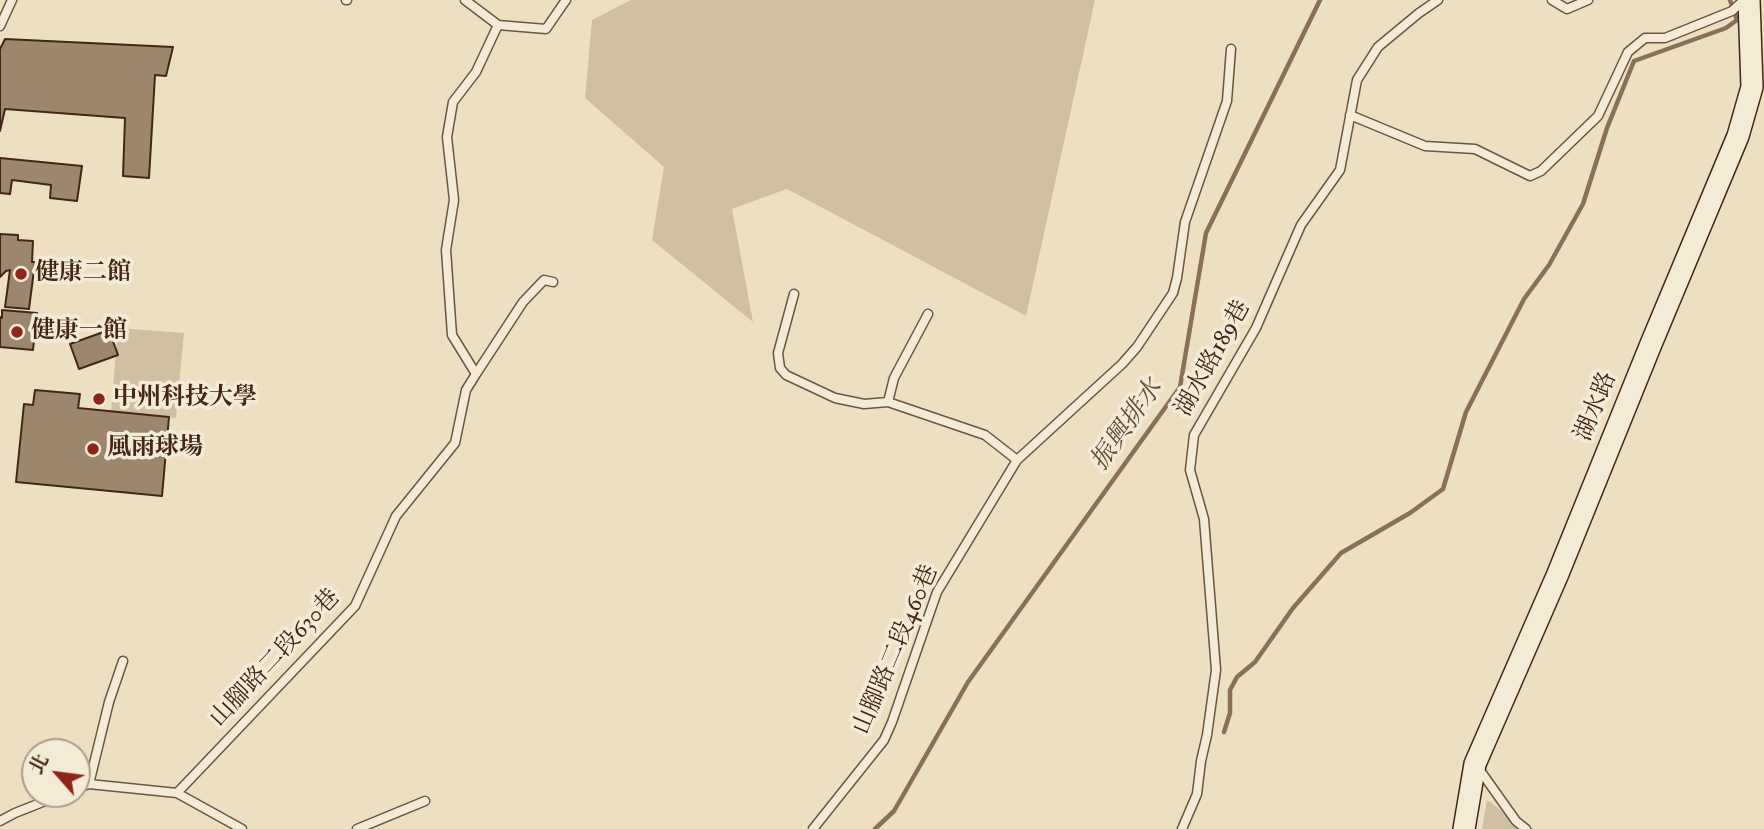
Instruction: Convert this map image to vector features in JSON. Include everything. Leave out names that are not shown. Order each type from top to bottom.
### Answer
[{"type":"street","name":"湖水路","points":[[1464,829],[1475,764],[1557,576],[1738,136],[1752,87],[1746,0]]},
{"type":"lane","points":[[0,26],[12,0]]},
{"type":"lane","points":[[465,0],[498,25],[546,29],[566,0]]},
{"type":"lane","name":"湖水路189巷","points":[[1182,829],[1197,794],[1216,670],[1204,519],[1190,470],[1194,435],[1256,328],[1301,225],[1340,170],[1357,80],[1378,47],[1438,0]]},
{"type":"lane","points":[[1552,0],[1567,9],[1588,0]]},
{"type":"lane","points":[[1350,115],[1425,146],[1475,149],[1531,176],[1541,170],[1598,116],[1628,52],[1645,38],[1665,38],[1732,11],[1746,0]]},
{"type":"lane","points":[[476,374],[452,335],[446,250],[454,200],[447,137],[453,102],[476,72],[498,25]]},
{"type":"lane","name":"山腳路二段460巷","points":[[813,829],[884,740],[937,592],[1017,460],[1130,355],[1173,293],[1185,222],[1227,101],[1231,49]]},
{"type":"lane","name":"山腳路二段630巷","points":[[177,793],[355,606],[397,516],[455,443],[467,390],[476,374],[523,302],[544,280],[553,282]]},
{"type":"lane","points":[[794,294],[778,352],[780,368],[786,375],[835,398],[864,404],[888,402],[985,435],[1017,460]]},
{"type":"lane","points":[[888,402],[894,378],[928,314]]},
{"type":"lane","points":[[91,775],[109,702],[123,661]]},
{"type":"lane","points":[[1475,764],[1516,821],[1526,829]]},
{"type":"lane","points":[[91,783],[177,793],[242,829]]},
{"type":"lane","points":[[357,829],[425,801]]},
{"type":"lane","points":[[0,821],[28,808]]},
{"type":"shaded area","points":[[631,0],[1095,0],[1026,316],[787,189],[732,209],[753,322],[652,240],[664,167],[585,98],[592,20]]},
{"type":"shaded area","points":[[118,328],[184,333],[176,418],[111,412]]},
{"type":"shaded area","points":[[1487,800],[1516,821],[1534,829],[1482,829]]},
{"type":"building","points":[[5,39],[173,47],[166,76],[155,75],[149,178],[123,176],[125,118],[5,109],[0,131],[0,49]]},
{"type":"building","points":[[0,158],[82,166],[77,201],[50,198],[51,185],[12,180],[10,194],[0,193]]},
{"type":"building","name":"健康二館","points":[[0,234],[18,235],[18,240],[33,241],[32,262],[35,262],[29,309],[5,307],[10,270],[0,277]]},
{"type":"building","name":"健康一館","points":[[2,310],[37,313],[33,350],[0,347]]},
{"type":"building","points":[[109,330],[118,355],[79,369],[70,344]]},
{"type":"building","name":"風雨球場","points":[[35,390],[80,394],[78,408],[169,417],[162,496],[16,482],[24,404],[33,405]]},
{"type":"waterway","name":"振興排水","points":[[875,829],[894,811],[968,682],[1180,387],[1206,233],[1320,0]]},
{"type":"waterway","points":[[1224,732],[1230,713],[1230,690],[1237,677],[1255,662],[1293,608],[1341,553],[1410,513],[1443,489],[1466,412],[1524,299],[1549,265],[1583,204],[1607,128],[1634,61],[1726,28],[1737,20],[1730,0]]},
{"type":"place","name":"健康二館","points":[[21,274]]},
{"type":"place","name":"健康一館","points":[[17,332]]},
{"type":"place","name":"中州科技大學","points":[[99,399]]},
{"type":"place","name":"風雨球場","points":[[93,449]]}]
